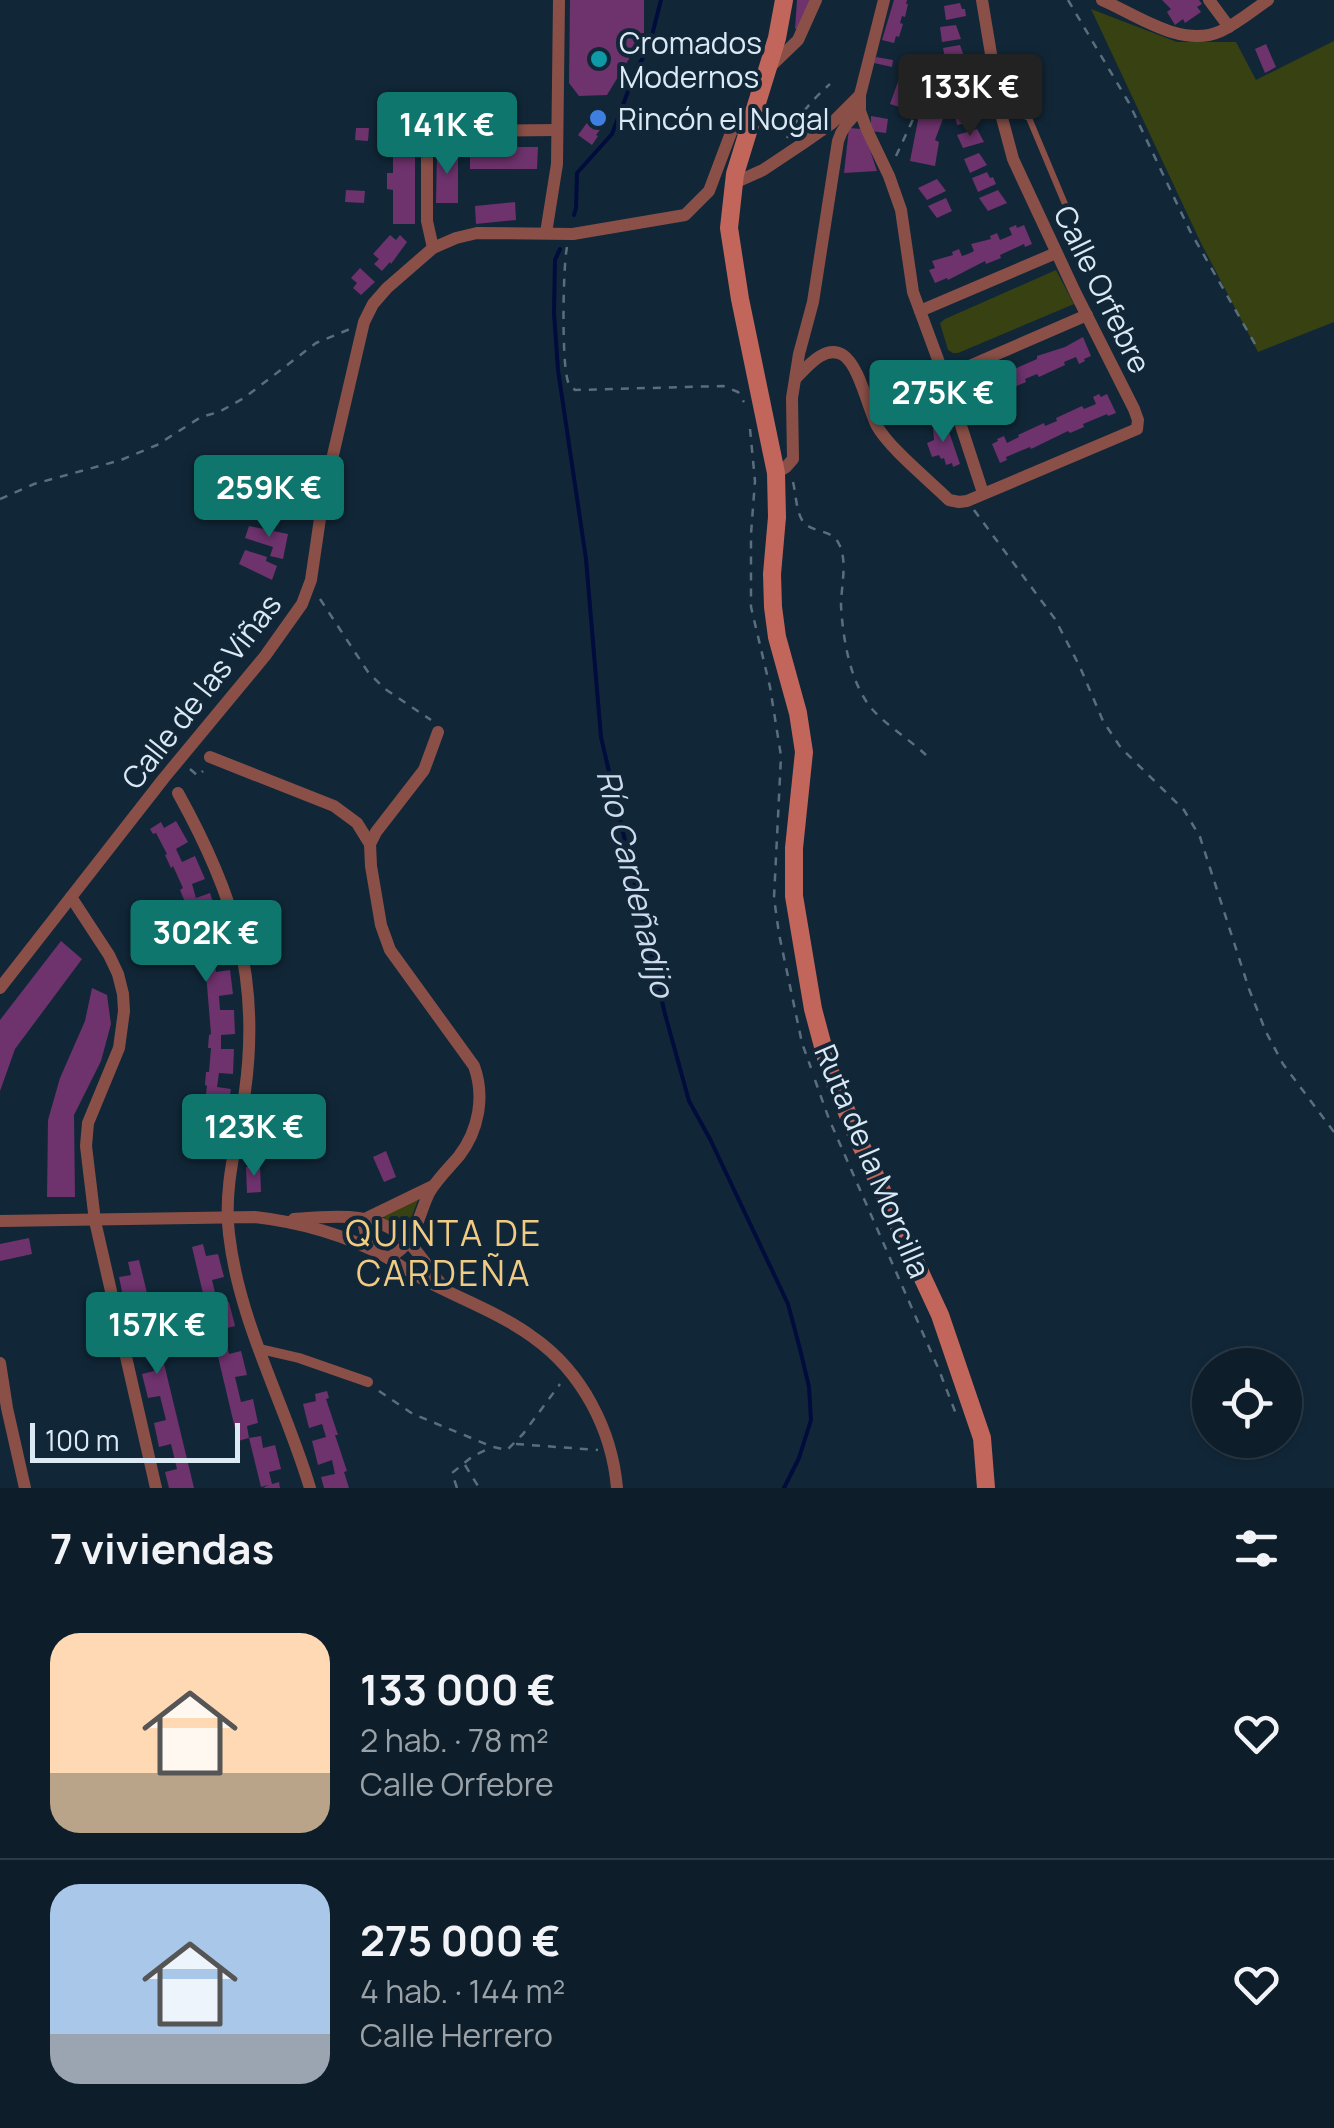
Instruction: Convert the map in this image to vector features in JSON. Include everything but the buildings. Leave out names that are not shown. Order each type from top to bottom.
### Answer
[{"type":"main road","points":[[784,0],[778,38],[734,183],[729,228],[780,476],[773,608],[804,752],[793,876],[799,927],[828,1069],[957,1359],[982,1438],[986,1488]]},
{"type":"street","points":[[546,233],[557,164],[559,0]]},
{"type":"street","points":[[768,68],[798,40],[816,0]]},
{"type":"street","points":[[796,378],[825,354],[835,352],[844,356],[884,436],[950,500],[967,501],[983,493],[913,292],[892,184],[860,111],[860,95],[884,0]]},
{"type":"street","name":"Calle Orfebre","points":[[982,0],[1001,114],[1013,160],[1138,420],[1137,429],[983,493]]},
{"type":"street","points":[[1102,0],[1181,34],[1208,36],[1268,0]]},
{"type":"street","points":[[1209,0],[1229,26]]},
{"type":"street","points":[[734,183],[763,170],[802,144],[832,123],[860,95]]},
{"type":"street","points":[[780,476],[793,460],[792,398],[813,302],[841,131],[860,111]]},
{"type":"street","name":"Calle de las Viñas","points":[[0,988],[265,656],[302,604],[311,580],[322,498],[364,322],[373,304],[433,248],[456,238],[477,234],[573,234],[686,216],[710,191],[732,130],[749,124]]},
{"type":"street","points":[[433,248],[427,221],[427,140],[432,134],[438,130],[557,130]]},
{"type":"street","points":[[920,311],[1056,253]]},
{"type":"street","points":[[944,377],[1087,315]]},
{"type":"street","points":[[370,844],[424,770],[438,732]]},
{"type":"street","points":[[210,757],[334,806],[356,824],[370,844],[374,892],[386,941],[478,1076],[480,1102],[469,1140],[433,1186],[409,1242],[388,1258]]},
{"type":"street","points":[[178,793],[222,881],[239,937],[247,982],[249,1059],[231,1169],[229,1236],[260,1350],[310,1488]]},
{"type":"street","points":[[71,897],[110,955],[118,974],[124,1011],[119,1048],[88,1123],[86,1146],[95,1221],[156,1488]]},
{"type":"street","points":[[369,1248],[364,1226],[367,1218],[433,1186]]},
{"type":"street","points":[[0,1221],[228,1216],[281,1220],[367,1218],[409,1242],[446,1290]]},
{"type":"street","points":[[281,1220],[369,1248],[534,1337],[569,1371],[590,1401],[604,1431],[617,1488]]},
{"type":"street","points":[[260,1350],[299,1358],[368,1382]]},
{"type":"street","points":[[0,1364],[25,1488]]},
{"type":"lane","name":"Calle Orfebre","points":[[1001,114],[1018,113],[1029,118],[1065,204]]},
{"type":"path","points":[[1068,0],[1129,103],[1190,231],[1255,344]]},
{"type":"path","points":[[786,142],[794,122],[830,84]]},
{"type":"path","points":[[892,184],[899,147],[926,89]]},
{"type":"path","points":[[573,234],[564,260],[563,326],[568,383],[575,390],[723,386],[738,392],[748,412]]},
{"type":"path","points":[[0,499],[34,484],[121,460],[158,445],[201,417],[244,398],[316,343],[364,322]]},
{"type":"path","name":"Ruta de la Morcilla","points":[[750,429],[754,482],[751,607],[781,756],[774,898],[779,934],[802,1042],[829,1119],[960,1425]]},
{"type":"path","points":[[780,476],[797,496],[805,525],[837,538],[841,548],[844,631],[862,692],[876,714],[926,754]]},
{"type":"path","points":[[967,501],[1055,620],[1120,748],[1184,810],[1200,836],[1266,1032],[1282,1064],[1334,1132]]},
{"type":"path","points":[[311,580],[322,606],[368,672],[385,689],[422,713],[438,732]]},
{"type":"path","points":[[190,769],[194,773]]},
{"type":"path","points":[[368,1382],[413,1414],[507,1450],[564,1378]]},
{"type":"path","points":[[514,1444],[602,1451],[598,1440]]},
{"type":"path","points":[[457,1488],[452,1473],[493,1446]]},
{"type":"path","points":[[464,1463],[478,1486],[474,1488]]},
{"type":"green space","points":[[1091,9],[1177,42],[1236,42],[1256,80],[1334,41],[1334,322],[1258,352],[1200,241]]},
{"type":"green space","points":[[1056,270],[1074,304],[958,353],[948,350],[940,323],[945,319]]},
{"type":"green space","points":[[419,1197],[406,1232],[381,1216]]},
{"type":"waterway","name":"Río Cardeñadijo","points":[[574,215],[577,173],[612,134],[649,47],[661,0]]},
{"type":"waterway","name":"Río Cardeñadijo","points":[[560,249],[555,260],[554,313],[558,370],[586,559],[601,737],[689,1101],[788,1304],[800,1349],[809,1387],[811,1420],[784,1488]]},
{"type":"place","name":"Cromados Modernos","points":[[599,59]]},
{"type":"place","name":"Rincón el Nogal","points":[[598,118]]},
{"type":"district","name":"QUINTA DE CARDEÑA","points":[[444,1253]]}]
